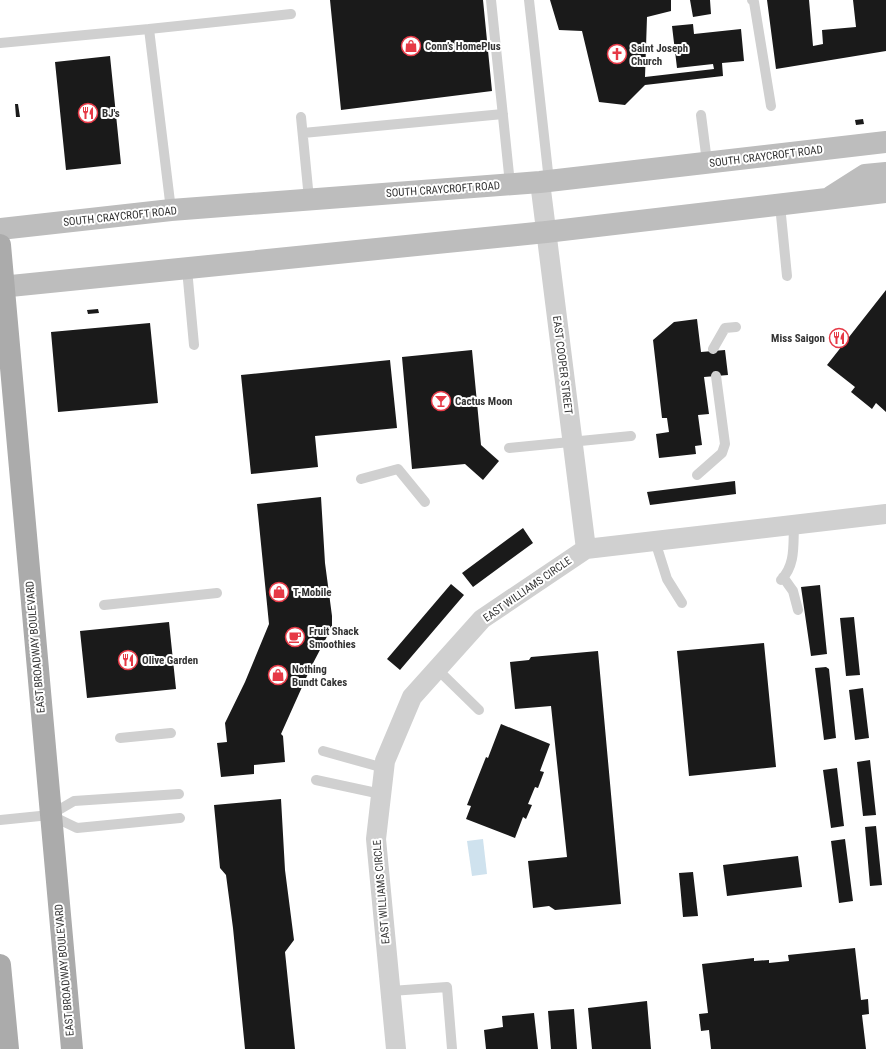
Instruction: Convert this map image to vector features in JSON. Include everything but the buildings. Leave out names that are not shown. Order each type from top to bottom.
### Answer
[{"type":"main road","name":"SOUTH CRAYCROFT ROAD","points":[[0,229],[171,210],[544,181],[886,142]]},
{"type":"main road","points":[[825,199],[865,175],[886,172]]},
{"type":"main road","points":[[1,287],[546,232],[886,192]]},
{"type":"main road","name":"EAST BROADWAY BOULEVARD","points":[[0,245],[1,287],[72,1049]]},
{"type":"main road","points":[[0,974],[8,1049]]},
{"type":"street","name":"EAST COOPER STREET","points":[[544,181],[546,232],[586,549]]},
{"type":"street","name":"EAST WILLIAMS CIRCLE","points":[[396,1049],[376,839],[385,761],[412,696],[482,619],[586,549],[886,514]]},
{"type":"lane","points":[[491,0],[510,184]]},
{"type":"lane","points":[[529,0],[544,181]]},
{"type":"lane","points":[[752,0],[754,2],[771,106]]},
{"type":"lane","points":[[0,42],[149,29],[291,14]]},
{"type":"lane","points":[[149,29],[171,210]]},
{"type":"lane","points":[[303,133],[503,114]]},
{"type":"lane","points":[[700,114],[707,162]]},
{"type":"lane","points":[[301,117],[310,199]]},
{"type":"lane","points":[[780,205],[787,276]]},
{"type":"lane","points":[[187,269],[194,345]]},
{"type":"lane","points":[[713,349],[725,328],[736,327]]},
{"type":"lane","points":[[697,475],[722,453],[725,444],[716,376]]},
{"type":"lane","points":[[509,448],[631,436]]},
{"type":"lane","points":[[361,479],[398,469],[425,502]]},
{"type":"lane","points":[[794,525],[792,563],[788,573],[782,578],[793,591],[798,610]]},
{"type":"lane","points":[[655,541],[667,579],[682,603]]},
{"type":"lane","points":[[104,605],[217,593]]},
{"type":"lane","points":[[437,669],[479,710]]},
{"type":"lane","points":[[120,738],[171,732]]},
{"type":"lane","points":[[323,751],[384,768]]},
{"type":"lane","points":[[316,780],[381,794]]},
{"type":"lane","points":[[0,820],[50,815],[74,801],[179,794]]},
{"type":"lane","points":[[50,815],[77,828],[180,818]]},
{"type":"lane","points":[[391,992],[447,987],[452,1049]]},
{"type":"water","points":[[483,839],[487,874],[472,876],[467,841]]},
{"type":"place","name":"Conn’s HomePlus","points":[[411,46]]},
{"type":"place","name":"Saint Joseph Church","points":[[617,54]]},
{"type":"place","name":"BJ's","points":[[88,113]]},
{"type":"place","name":"Miss Saigon","points":[[839,338]]},
{"type":"place","name":"Cactus Moon","points":[[441,401]]},
{"type":"place","name":"T-Mobile","points":[[279,592]]},
{"type":"place","name":"Fruit Shack Smoothies","points":[[295,637]]},
{"type":"place","name":"Olive Garden","points":[[128,660]]},
{"type":"place","name":"Nothing Bundt Cakes","points":[[278,675]]}]
